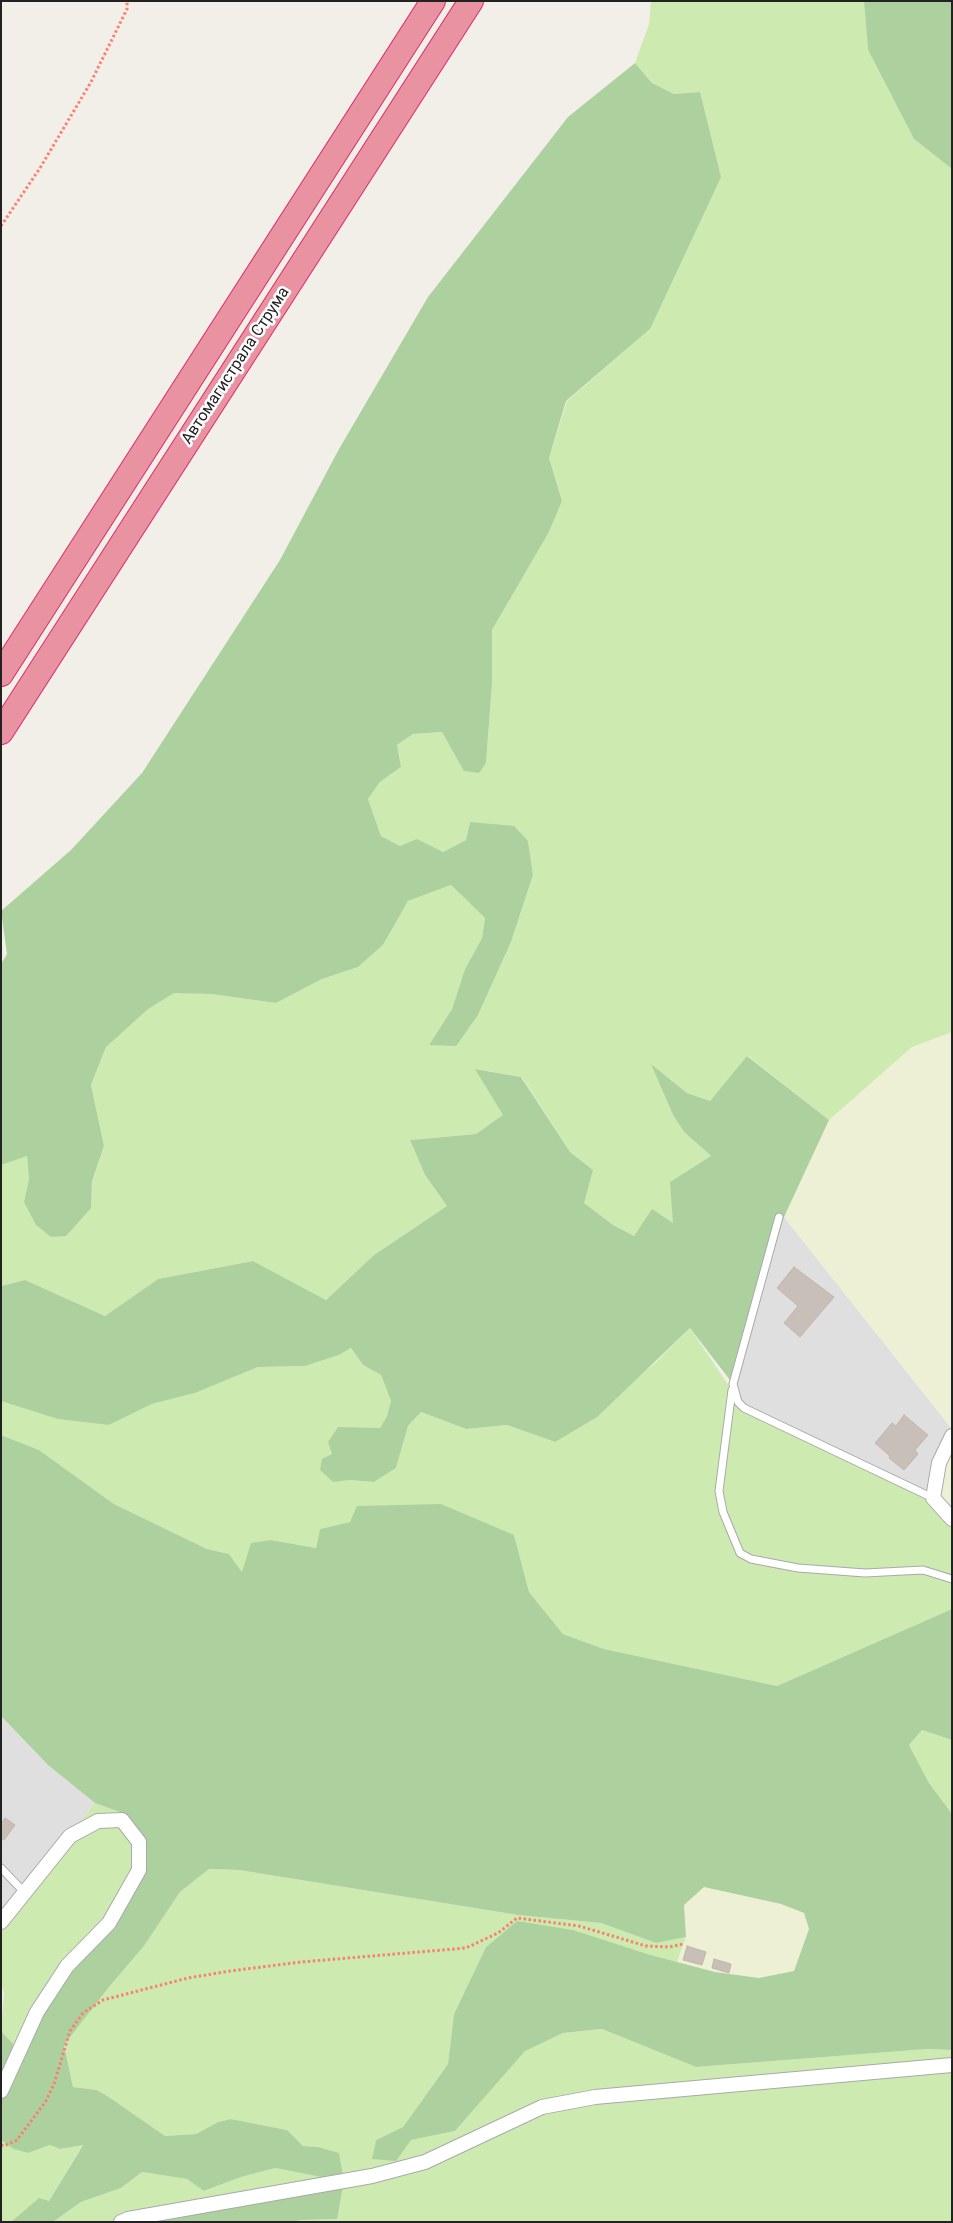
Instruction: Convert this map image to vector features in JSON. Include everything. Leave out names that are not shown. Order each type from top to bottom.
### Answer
[{"type":"highway","name":"Автомагистрала Струма","points":[[1,674],[433,1]]},
{"type":"highway","name":"Автомагистрала Струма","points":[[1,732],[471,1]]},
{"type":"street","points":[[952,1436],[940,1463],[933,1498],[952,1518]]},
{"type":"street","points":[[1,1922],[70,1836],[98,1821],[122,1820],[139,1842],[139,1870],[109,1923],[67,1966],[37,2012],[1,2092]]},
{"type":"street","points":[[121,2222],[128,2219],[372,2176],[425,2162],[542,2107],[595,2097],[952,2065]]},
{"type":"lane","points":[[779,1217],[733,1384],[719,1491],[723,1512],[740,1553],[751,1559],[798,1568],[865,1573],[923,1570],[952,1579]]},
{"type":"lane","points":[[733,1384],[738,1402],[744,1408],[933,1498]]},
{"type":"lane","points":[[1,1868],[24,1893]]},
{"type":"path","points":[[1,226],[40,168],[91,82],[126,9],[127,1]]},
{"type":"path","points":[[1,2145],[4,2146],[17,2140],[46,2101],[54,2084],[70,2031],[83,2012],[102,2000],[188,1978],[230,1971],[301,1962],[466,1948],[498,1934],[517,1918],[578,1926],[646,1946],[669,1947],[683,1944]]},
{"type":"shaded area","points":[[784,1217],[952,1429],[952,1436],[933,1498],[744,1408],[733,1384]]},
{"type":"shaded area","points":[[1,1716],[48,1765],[95,1803],[1,1922]]},
{"type":"green space","points":[[651,1],[864,1],[868,50],[914,139],[952,169],[952,1032],[912,1047],[829,1120],[748,1056],[710,1101],[687,1093],[652,1065],[673,1115],[684,1132],[711,1156],[673,1223],[634,1236],[613,1225],[583,1203],[593,1170],[570,1152],[522,1077],[476,1069],[504,1115],[476,1134],[410,1140],[425,1175],[447,1206],[374,1255],[326,1300],[253,1261],[158,1279],[105,1316],[25,1280],[1,1286],[1,1165],[27,1155],[29,1179],[24,1202],[91,1208],[92,1181],[104,1146],[91,1085],[106,1047],[141,1013],[174,992],[211,994],[276,1003],[322,979],[358,967],[383,945],[408,901],[451,885],[485,918],[482,938],[465,969],[452,1009],[429,1045],[478,1015],[511,942],[533,875],[528,841],[470,822],[466,840],[443,852],[417,840],[400,846],[381,836],[368,799],[380,782],[401,767],[397,745],[413,734],[442,732],[486,764],[492,684],[492,630],[549,532],[562,501],[549,458],[567,401],[650,329],[700,92],[674,94],[652,83],[635,63],[649,24]]},
{"type":"green space","points":[[864,1],[952,1],[952,169],[914,139],[868,50]]},
{"type":"green space","points":[[635,63],[652,83],[674,94],[700,92],[721,177],[650,329],[566,401],[549,458],[562,501],[549,532],[492,630],[492,684],[486,763],[479,773],[464,771],[442,732],[413,734],[397,745],[401,767],[380,782],[368,799],[381,836],[400,846],[417,839],[443,852],[466,840],[470,822],[514,826],[528,841],[533,875],[511,942],[478,1015],[456,1046],[429,1045],[452,1009],[465,969],[482,938],[485,918],[451,885],[408,901],[383,945],[358,967],[322,979],[276,1003],[211,994],[174,993],[148,1009],[106,1047],[91,1085],[104,1146],[92,1181],[91,1208],[66,1236],[51,1237],[36,1225],[24,1202],[29,1179],[27,1156],[1,1165],[1,964],[7,954],[1,911],[71,850],[142,773],[280,560],[339,449],[428,297],[568,117]]},
{"type":"green space","points":[[952,1032],[952,1429],[784,1217],[829,1120],[912,1047]]},
{"type":"green space","points":[[747,1056],[829,1120],[784,1217],[733,1384],[690,1328],[597,1417],[555,1442],[507,1425],[466,1429],[421,1412],[408,1426],[396,1468],[374,1482],[350,1480],[333,1482],[320,1470],[322,1459],[332,1454],[328,1442],[338,1427],[380,1428],[387,1416],[391,1401],[381,1375],[363,1365],[351,1348],[339,1355],[305,1366],[258,1367],[195,1393],[152,1404],[109,1425],[58,1419],[1,1401],[1,1286],[25,1280],[105,1316],[158,1279],[253,1261],[326,1300],[374,1255],[447,1206],[425,1175],[410,1140],[476,1134],[503,1115],[475,1069],[521,1077],[570,1152],[593,1170],[584,1203],[613,1225],[634,1236],[652,1209],[673,1223],[670,1182],[711,1156],[684,1132],[673,1115],[651,1064],[687,1093],[710,1101]]},
{"type":"green space","points":[[690,1328],[744,1408],[933,1498],[952,1519],[952,1609],[777,1686],[604,1649],[563,1634],[529,1592],[514,1535],[350,1522],[320,1529],[316,1548],[271,1540],[243,1573],[229,1554],[207,1549],[114,1504],[39,1450],[1,1435],[1,1401],[109,1425],[152,1404],[195,1393],[258,1367],[305,1366],[339,1355],[351,1348],[363,1365],[381,1375],[391,1401],[387,1416],[380,1428],[332,1454],[333,1481],[374,1482],[396,1468],[408,1426],[421,1412],[466,1429],[507,1425],[555,1442],[622,1391],[656,1362]]},
{"type":"green space","points":[[1,1435],[39,1450],[114,1504],[207,1549],[229,1554],[242,1572],[251,1543],[271,1540],[316,1548],[320,1529],[350,1522],[357,1506],[441,1504],[514,1535],[529,1592],[563,1634],[604,1649],[777,1686],[952,1609],[952,1740],[922,1730],[909,1745],[929,1783],[952,1814],[952,2050],[927,2049],[696,2067],[602,2029],[563,2033],[525,2051],[455,2131],[411,2140],[396,2161],[372,2159],[376,2140],[403,2127],[448,2064],[454,2014],[486,1947],[517,1921],[573,1930],[647,1954],[715,1972],[759,1978],[794,1971],[809,1929],[804,1913],[781,1904],[704,1887],[684,1905],[686,1937],[656,1943],[601,1923],[518,1915],[239,1870],[209,1869],[180,1892],[144,1946],[64,2045],[73,2087],[97,2090],[165,2136],[196,2134],[218,2122],[231,2119],[287,2130],[303,2146],[318,2147],[339,2153],[344,2181],[337,2219],[300,2220],[293,2222],[121,2222],[342,2181],[275,2168],[241,2177],[204,2191],[187,2179],[142,2172],[121,2188],[81,2202],[53,2222],[11,2222],[39,2198],[49,2201],[83,2145],[60,2149],[50,2145],[28,2153],[14,2149],[1,2140],[1,2031],[19,2050],[34,2018],[109,1923],[139,1870],[144,1838],[128,1815],[95,1803],[48,1765],[1,1716]]},
{"type":"green space","points":[[952,1436],[952,1519],[933,1498]]},
{"type":"green space","points":[[922,1730],[952,1740],[952,1814],[929,1783],[909,1745]]},
{"type":"green space","points":[[95,1803],[128,1815],[144,1837],[139,1870],[20,2051],[1,2031],[4,1993],[1,1984],[1,1922]]},
{"type":"green space","points":[[209,1869],[239,1870],[518,1915],[601,1923],[656,1943],[686,1937],[677,1962],[517,1921],[486,1947],[454,2014],[448,2064],[403,2127],[376,2140],[373,2159],[411,2140],[455,2131],[525,2050],[563,2033],[602,2029],[696,2067],[927,2049],[952,2050],[952,2222],[293,2222],[299,2220],[336,2219],[53,2222],[81,2202],[121,2188],[142,2172],[187,2179],[205,2191],[241,2177],[275,2168],[344,2181],[318,2147],[303,2146],[287,2130],[231,2119],[218,2122],[196,2134],[165,2136],[97,2090],[73,2087],[64,2045],[144,1946],[180,1892]]},
{"type":"green space","points":[[704,1887],[781,1904],[804,1913],[809,1929],[794,1971],[759,1978],[715,1972],[677,1962],[686,1937],[684,1905]]},
{"type":"green space","points":[[1,2140],[14,2148],[28,2153],[50,2145],[60,2149],[83,2144],[49,2201],[11,2222],[1,2222]]},
{"type":"building","points":[[794,1267],[834,1297],[800,1337],[784,1323],[798,1306],[777,1288]]},
{"type":"building","points":[[904,1415],[928,1435],[915,1450],[918,1454],[904,1470],[875,1443],[892,1423],[896,1426]]},
{"type":"building","points":[[5,1818],[15,1825],[4,1840],[1,1838],[1,1824]]},
{"type":"building","points":[[687,1946],[706,1952],[702,1965],[683,1960]]},
{"type":"building","points":[[714,1959],[731,1964],[729,1973],[712,1968]]}]
